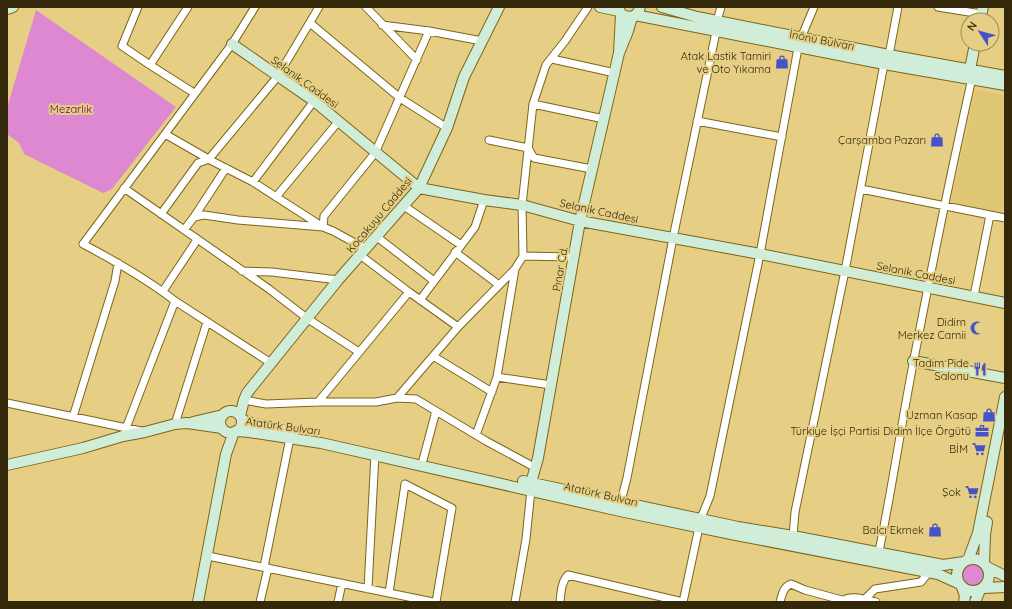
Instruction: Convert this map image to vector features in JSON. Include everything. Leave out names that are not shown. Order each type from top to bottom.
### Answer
[{"type":"main road","points":[[7,8],[13,7]]},
{"type":"main road","name":"Kocakuyu Caddesi","points":[[241,418],[244,400],[247,393],[338,280],[419,188],[447,128],[464,77],[499,7]]},
{"type":"main road","name":"İnönü Bulvarı","points":[[600,7],[798,48],[887,60],[971,74],[1005,76]]},
{"type":"main road","name":"İnönü Bulvarı","points":[[662,7],[697,17],[801,38],[887,60]]},
{"type":"main road","name":"Pınar Cd.","points":[[531,486],[536,468],[580,221],[628,12]]},
{"type":"main road","points":[[798,48],[801,38]]},
{"type":"main road","name":"Selanik Caddesi","points":[[232,44],[314,101],[419,188],[484,200],[522,205],[580,221],[760,254],[1005,303]]},
{"type":"main road","points":[[971,74],[974,52]]},
{"type":"main road","name":"İnönü Bulvarı","points":[[971,74],[1005,85]]},
{"type":"main road","points":[[913,361],[1005,378]]},
{"type":"main road","points":[[964,602],[965,596],[957,576],[959,568],[966,561],[978,533],[1005,397]]},
{"type":"main road","points":[[230,430],[221,420],[226,413],[244,400]]},
{"type":"main road","points":[[226,413],[236,412],[241,418],[241,427],[230,430]]},
{"type":"main road","name":"Atatürk Bulvarı","points":[[7,465],[83,448],[124,432],[145,432],[226,413]]},
{"type":"main road","name":"Atatürk Bulvarı","points":[[241,418],[258,425],[423,460],[531,486],[620,511],[700,523],[878,557],[943,565],[966,561]]},
{"type":"main road","name":"Atatürk Bulvarı","points":[[187,423],[290,438],[531,486],[620,501],[700,523],[738,527],[793,536],[878,557],[945,576],[961,586]]},
{"type":"main road","points":[[198,602],[208,556],[230,430]]},
{"type":"main road","points":[[975,602],[982,589],[987,584],[990,575],[985,565],[985,535],[1005,431]]},
{"type":"main road","points":[[966,561],[976,560],[1005,576]]},
{"type":"main road","points":[[961,586],[971,591],[1005,587]]},
{"type":"street","points":[[138,7],[122,46],[194,93]]},
{"type":"street","points":[[150,65],[188,7]]},
{"type":"street","points":[[255,7],[232,44],[83,244],[118,263],[163,291],[175,301],[271,362]]},
{"type":"street","points":[[161,214],[198,163],[209,159],[278,76],[319,7]]},
{"type":"street","points":[[366,7],[417,60]]},
{"type":"street","points":[[397,398],[458,327],[515,269],[523,256],[522,205],[533,104],[546,65],[552,59],[588,7]]},
{"type":"street","points":[[717,21],[721,7]]},
{"type":"street","points":[[801,38],[814,7]]},
{"type":"street","points":[[793,536],[795,512],[898,7]]},
{"type":"street","points":[[938,7],[969,12]]},
{"type":"street","points":[[310,23],[400,98],[447,128]]},
{"type":"street","points":[[382,24],[482,41]]},
{"type":"street","points":[[323,227],[324,216],[375,152],[429,31]]},
{"type":"street","points":[[620,501],[627,478],[673,238],[716,32]]},
{"type":"street","points":[[560,602],[564,579],[568,575],[683,602],[700,523],[710,496],[760,254],[798,48]]},
{"type":"street","points":[[552,59],[614,73]]},
{"type":"street","points":[[878,557],[913,361],[971,74]]},
{"type":"street","points":[[252,182],[314,101]]},
{"type":"street","points":[[533,104],[604,119]]},
{"type":"street","points":[[698,121],[782,137]]},
{"type":"street","points":[[276,197],[338,122]]},
{"type":"street","points":[[165,134],[252,182],[323,227],[333,231],[363,252],[409,292],[458,327]]},
{"type":"street","points":[[489,140],[528,148],[534,158],[592,169]]},
{"type":"street","points":[[184,230],[226,168]]},
{"type":"street","points":[[124,188],[308,319],[359,352]]},
{"type":"street","points":[[861,189],[1005,218]]},
{"type":"street","points":[[420,300],[475,227],[484,200]]},
{"type":"street","points":[[404,206],[461,245]]},
{"type":"street","points":[[974,296],[990,215]]},
{"type":"street","points":[[194,217],[204,216],[323,227]]},
{"type":"street","points":[[377,237],[434,281]]},
{"type":"street","points":[[163,291],[197,240]]},
{"type":"street","points":[[455,252],[498,285]]},
{"type":"street","points":[[523,256],[574,257]]},
{"type":"street","points":[[73,417],[115,281],[118,263]]},
{"type":"street","points":[[476,435],[497,377],[515,269]]},
{"type":"street","points":[[242,271],[272,272],[338,280]]},
{"type":"street","points":[[318,402],[409,292]]},
{"type":"street","points":[[7,403],[73,417],[124,432],[175,301]]},
{"type":"street","points":[[175,424],[207,322]]},
{"type":"street","points":[[433,356],[492,392]]},
{"type":"street","points":[[497,377],[551,385]]},
{"type":"street","points":[[244,400],[266,404],[376,402],[397,398],[416,399],[476,435],[536,468]]},
{"type":"street","points":[[423,460],[436,411]]},
{"type":"street","points":[[260,602],[290,438]]},
{"type":"street","points":[[368,589],[375,454]]},
{"type":"street","points":[[208,556],[389,593],[404,599],[434,602],[452,508],[404,484],[389,593]]},
{"type":"street","points":[[515,602],[526,539],[531,486]]},
{"type":"street","points":[[865,599],[875,590],[921,582],[929,572]]},
{"type":"street","points":[[338,602],[342,583]]},
{"type":"street","points":[[780,602],[784,588],[791,584],[841,601],[851,597],[876,602]]},
{"type":"shaded area","points":[[975,89],[1005,95],[1005,200],[1002,213],[951,202]]},
{"type":"green space","name":"Mezarlık","points":[[36,10],[176,107],[112,189],[103,193],[24,154],[19,143],[7,134],[7,108]]},
{"type":"green space","points":[[973,564],[981,568],[985,576],[981,584],[973,588],[965,584],[961,576],[965,568]]},
{"type":"place","name":"Atak Lastik Tamiri ve Oto Yıkama","points":[[782,62]]},
{"type":"place","name":"Çarşamba Pazarı","points":[[937,140]]},
{"type":"place","name":"Didim Merkez Camii","points":[[977,328]]},
{"type":"place","name":"Tadım Pide Salonu","points":[[980,369]]},
{"type":"place","name":"Uzman Kasap","points":[[989,415]]},
{"type":"place","name":"Türkiye İşçi Partisi Didim İlçe Örgütü","points":[[982,431]]},
{"type":"place","name":"BİM","points":[[979,449]]},
{"type":"place","name":"Şok","points":[[972,492]]},
{"type":"place","name":"Balcı Ekmek","points":[[935,530]]}]
